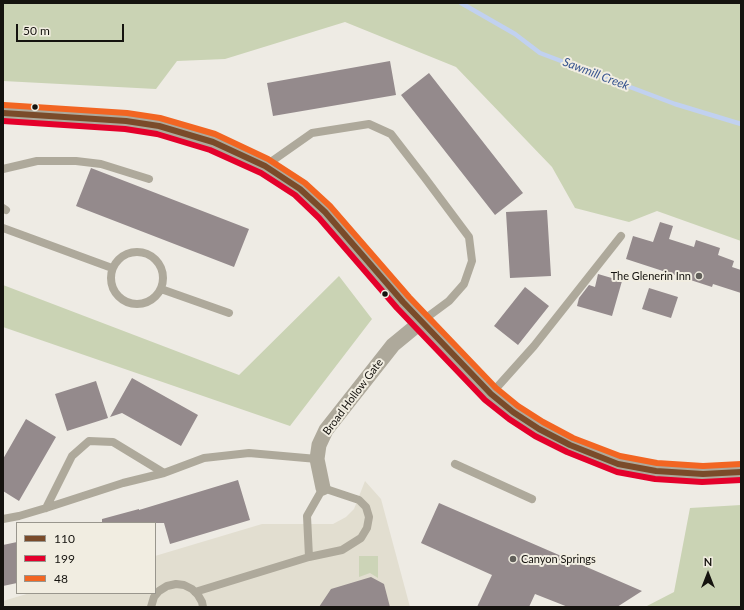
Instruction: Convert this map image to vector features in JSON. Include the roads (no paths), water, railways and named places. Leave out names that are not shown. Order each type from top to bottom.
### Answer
[{"type":"street","points":[[3,113],[126,121],[159,126],[213,142],[265,166],[300,189],[324,212],[421,322],[491,394],[539,429],[570,446],[618,464],[656,471],[703,474],[741,472]]},
{"type":"street","name":"Broad Hollow Gate","points":[[323,488],[317,459],[319,445],[326,430],[394,345],[421,322]]},
{"type":"lane","points":[[265,166],[312,133],[369,124],[391,134],[426,178],[469,237],[472,260],[464,284],[450,301],[421,322]]},
{"type":"lane","points":[[3,169],[37,161],[76,161],[101,164],[148,179]]},
{"type":"lane","points":[[3,228],[112,268]]},
{"type":"lane","points":[[491,394],[534,346],[621,236]]},
{"type":"lane","points":[[132,252],[146,253],[157,261],[163,274],[161,289],[155,298],[143,304],[129,303],[118,297],[111,285],[112,268],[120,257],[132,252]]},
{"type":"lane","points":[[161,289],[229,313]]},
{"type":"lane","points":[[46,508],[72,456],[89,441],[113,442],[164,473]]},
{"type":"lane","points":[[3,519],[46,508],[123,483],[164,473],[204,458],[250,453],[317,459]]},
{"type":"lane","points":[[455,464],[532,499]]},
{"type":"lane","points":[[195,592],[310,557],[342,550],[361,538],[367,528],[369,517],[366,507],[359,500],[323,488],[307,516],[310,557]]},
{"type":"lane","points":[[149,607],[159,590],[176,584],[184,585],[195,592],[202,602],[203,607]]},
{"type":"waterway","name":"Sawmill Creek","points":[[461,3],[515,34],[540,53],[675,104],[741,124]]},
{"type":"place","name":"The Glenerin Inn","points":[[699,276]]},
{"type":"place","name":"Canyon Springs","points":[[513,559]]}]
